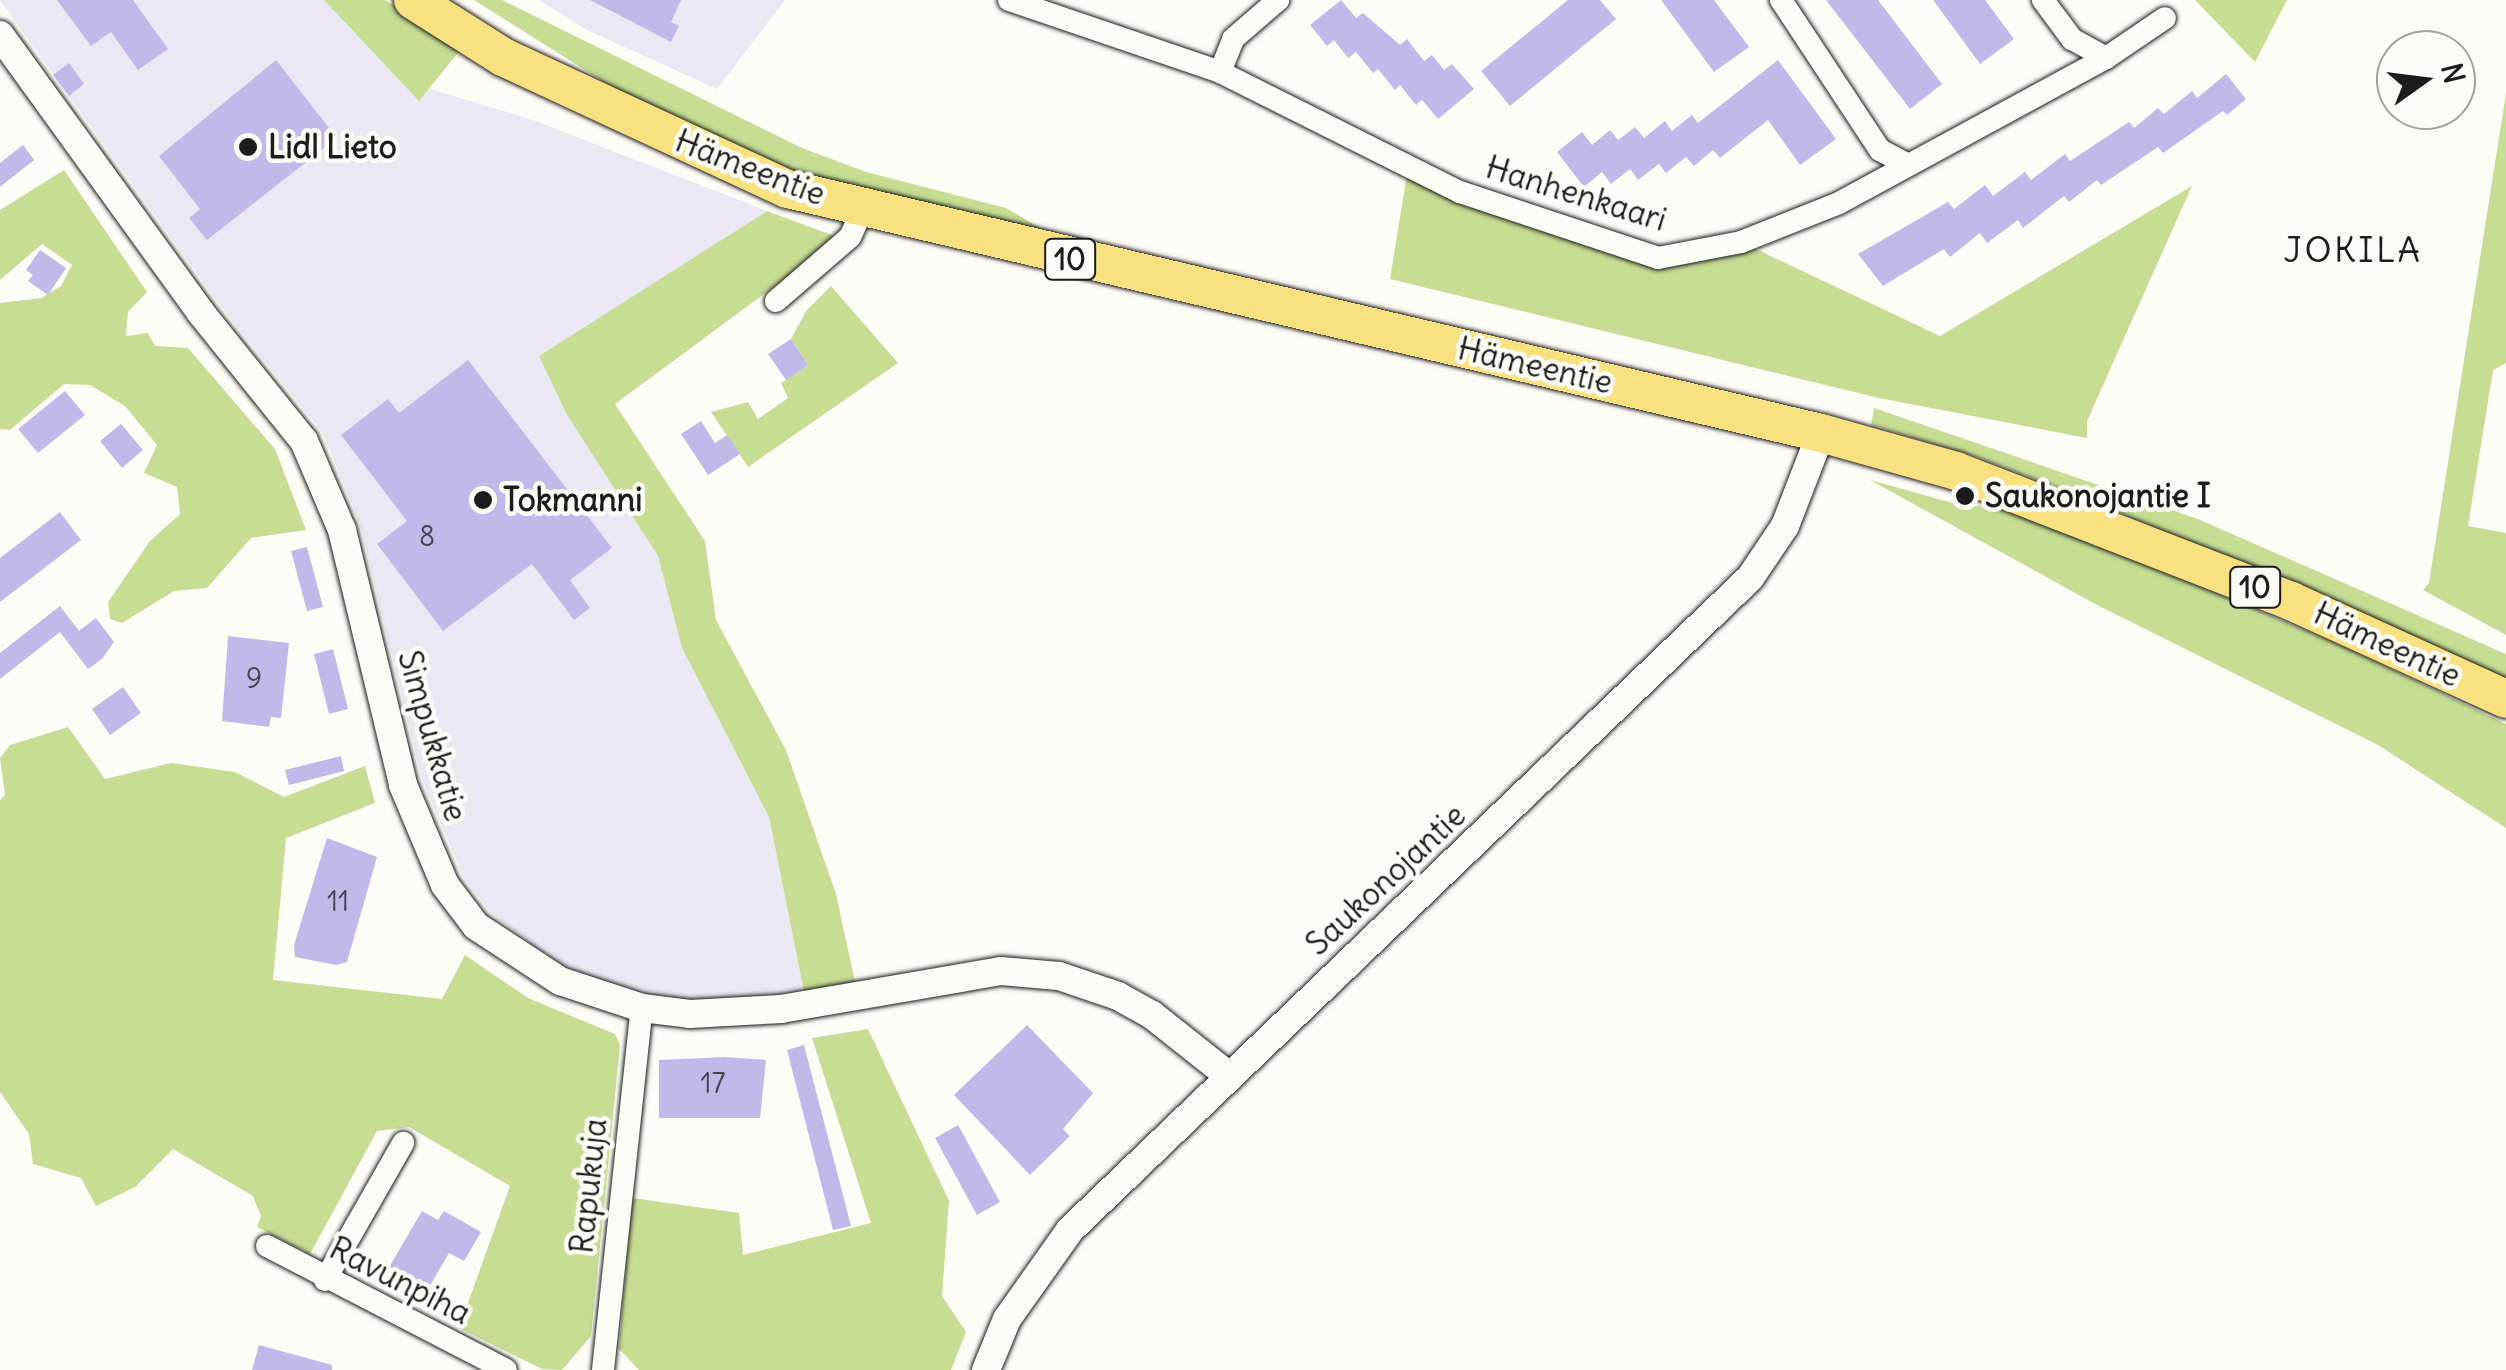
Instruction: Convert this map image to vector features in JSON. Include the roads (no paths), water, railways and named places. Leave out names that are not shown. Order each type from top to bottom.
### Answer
[{"type":"highway","name":"Hämeentie","points":[[414,0],[503,57],[770,181],[863,210],[1821,433],[2046,501],[2291,602],[2506,700]]},
{"type":"highway","name":"Hämeentie","points":[[452,0],[516,42],[550,77]]},
{"type":"street","name":"Hanhenkaari","points":[[1008,0],[1220,72],[1460,192],[1658,258],[1697,255],[1793,224],[2106,58],[2166,18]]},
{"type":"street","points":[[1220,72],[1233,39],[1278,0]]},
{"type":"street","points":[[1781,0],[1880,150],[1908,165]]},
{"type":"street","points":[[2043,0],[2072,40],[2106,58]]},
{"type":"street","name":"Simpukkatie","points":[[0,35],[201,313],[304,441],[325,480],[403,784],[445,885],[476,926],[509,952],[560,981],[642,1008],[690,1014],[782,1009],[1028,972],[1118,996],[1230,1076]]},
{"type":"street","points":[[776,302],[850,237],[863,210]]},
{"type":"street","name":"Saukonojantie","points":[[986,1370],[1040,1264],[1230,1076],[1750,578],[1785,526],[1821,433]]},
{"type":"street","name":"Rapukuja","points":[[602,1370],[642,1008]]},
{"type":"street","points":[[325,1280],[403,1143]]},
{"type":"street","name":"Ravunpiha","points":[[267,1246],[325,1280],[506,1370]]},
{"type":"place","name":"Lidl Lieto","points":[[248,147]]},
{"type":"place","name":"Saukonojantie I","points":[[1965,496]]},
{"type":"place","name":"Tokmanni","points":[[483,500]]},
{"type":"district","name":"JOKILA","points":[[2353,249]]}]
